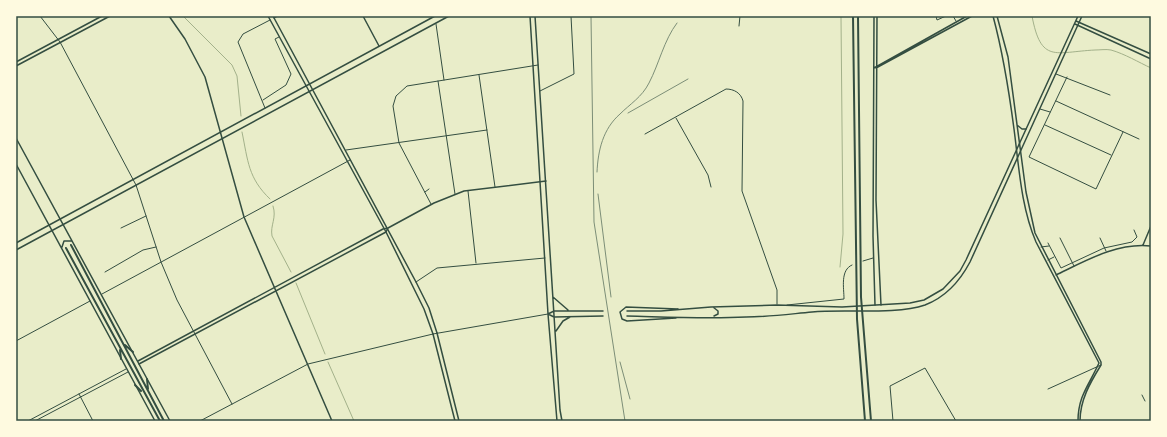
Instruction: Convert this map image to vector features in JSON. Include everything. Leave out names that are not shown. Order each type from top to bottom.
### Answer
[{"type":"highway","points":[[853,16],[856,298],[865,421]]},
{"type":"highway","points":[[858,16],[861,297],[870,421]]},
{"type":"highway","points":[[71,245],[164,421]]},
{"type":"highway","points":[[66,248],[160,421]]},
{"type":"highway","points":[[124,344],[133,352]]},
{"type":"highway","points":[[120,347],[121,359]]},
{"type":"highway","points":[[147,379],[148,390]]},
{"type":"highway","points":[[135,385],[144,394]]},
{"type":"main road","points":[[16,62],[102,16]]},
{"type":"main road","points":[[16,66],[110,16]]},
{"type":"main road","points":[[169,16],[185,39],[205,77],[244,217],[277,290],[332,421]]},
{"type":"main road","points":[[268,16],[305,87],[386,232],[424,309],[433,334],[455,421]]},
{"type":"main road","points":[[363,16],[379,46]]},
{"type":"main road","points":[[16,243],[435,16]]},
{"type":"main road","points":[[16,250],[449,16]]},
{"type":"main road","points":[[530,16],[548,314],[557,421],[562,420],[535,16]]},
{"type":"main road","points":[[876,16],[876,206],[879,228],[882,305]]},
{"type":"main road","points":[[876,67],[967,16]]},
{"type":"main road","points":[[876,67],[972,16]]},
{"type":"main road","points":[[992,16],[1005,67],[1017,159],[1028,220],[1033,235],[1099,363],[1082,393],[1078,409],[1079,421]]},
{"type":"main road","points":[[997,16],[1008,57],[1019,146],[1031,219],[1041,247],[1101,365],[1084,395],[1079,421]]},
{"type":"main road","points":[[627,311],[777,305],[834,307],[910,303],[924,300],[950,283],[966,260],[1078,16]]},
{"type":"main road","points":[[627,316],[745,317],[790,315],[812,312],[896,309],[916,307],[930,302],[954,286],[964,274],[1082,16]]},
{"type":"main road","points":[[273,17],[388,228],[429,308],[459,421]]},
{"type":"main road","points":[[1076,21],[1151,54]]},
{"type":"main road","points":[[1075,24],[1151,59]]},
{"type":"main road","points":[[875,305],[873,258],[876,67]]},
{"type":"main road","points":[[1017,125],[1022,129],[1027,128]]},
{"type":"main road","points":[[16,138],[170,421]]},
{"type":"main road","points":[[16,164],[155,421]]},
{"type":"main road","points":[[138,361],[275,286],[388,228],[431,204],[468,190],[546,181]]},
{"type":"main road","points":[[1143,245],[1151,226]]},
{"type":"main road","points":[[139,364],[386,232],[388,228]]},
{"type":"main road","points":[[62,248],[64,242],[72,241]]},
{"type":"main road","points":[[1056,275],[1106,252],[1143,245],[1151,246]]},
{"type":"main road","points":[[553,296],[556,301],[569,311]]},
{"type":"main road","points":[[684,309],[626,307],[621,310],[620,314],[622,319],[627,321],[684,317]]},
{"type":"main road","points":[[712,307],[718,312],[712,317]]},
{"type":"main road","points":[[548,314],[554,311],[603,311]]},
{"type":"main road","points":[[548,314],[554,317],[603,316]]},
{"type":"main road","points":[[556,333],[558,326],[570,317]]},
{"type":"street","points":[[40,16],[60,42],[134,180],[161,262],[177,300],[232,404]]},
{"type":"street","points":[[273,17],[278,16]]},
{"type":"street","points":[[540,91],[574,74],[571,16]]},
{"type":"street","points":[[739,26],[740,16]]},
{"type":"street","points":[[936,16],[937,20],[946,16]]},
{"type":"street","points":[[953,16],[956,22]]},
{"type":"street","points":[[266,108],[238,42],[243,34],[270,20]]},
{"type":"street","points":[[436,23],[444,80]]},
{"type":"street","points":[[262,101],[286,85],[291,74],[274,40],[279,37]]},
{"type":"street","points":[[431,204],[399,142],[393,106],[396,96],[407,86],[538,65]]},
{"type":"street","points":[[479,74],[495,187]]},
{"type":"street","points":[[1056,74],[1110,95]]},
{"type":"street","points":[[1067,77],[1029,157],[1096,189],[1123,132]]},
{"type":"street","points":[[438,81],[455,194]]},
{"type":"street","points":[[645,134],[726,89],[735,91],[742,98],[742,191],[777,290],[777,305],[844,299],[844,272],[847,267],[852,265]]},
{"type":"street","points":[[1055,101],[1139,139]]},
{"type":"street","points":[[1040,109],[1050,112]]},
{"type":"street","points":[[676,118],[708,175],[711,187]]},
{"type":"street","points":[[1044,125],[1112,155]]},
{"type":"street","points":[[345,150],[487,130]]},
{"type":"street","points":[[101,294],[350,160]]},
{"type":"street","points":[[425,192],[430,189]]},
{"type":"street","points":[[468,190],[476,264]]},
{"type":"street","points":[[122,228],[146,215]]},
{"type":"street","points":[[1048,243],[1060,268],[1104,248],[1132,242],[1137,237],[1134,230]]},
{"type":"street","points":[[1060,238],[1074,266]]},
{"type":"street","points":[[1100,238],[1106,252]]},
{"type":"street","points":[[1041,247],[1050,246]]},
{"type":"street","points":[[105,272],[143,250],[156,247]]},
{"type":"street","points":[[1048,260],[1055,256]]},
{"type":"street","points":[[416,282],[437,268],[545,258]]},
{"type":"street","points":[[864,261],[873,258]]},
{"type":"street","points":[[16,341],[91,301]]},
{"type":"street","points":[[200,421],[308,364],[436,333],[548,314]]},
{"type":"street","points":[[1048,389],[1101,365]]},
{"type":"street","points":[[28,421],[126,368]]},
{"type":"street","points":[[893,421],[890,386],[925,368],[956,421]]},
{"type":"street","points":[[35,421],[128,372]]},
{"type":"street","points":[[79,394],[93,421]]},
{"type":"street","points":[[1142,395],[1145,401]]},
{"type":"waterway","points":[[183,16],[232,65],[237,76],[241,116]]},
{"type":"waterway","points":[[840,267],[843,234],[841,16]]},
{"type":"waterway","points":[[1032,16],[1040,42],[1045,48],[1052,52],[1060,53],[1111,50],[1151,68]]},
{"type":"waterway","points":[[242,132],[253,176],[257,184],[270,199]]},
{"type":"waterway","points":[[273,206],[274,214],[272,236],[291,272]]},
{"type":"waterway","points":[[296,283],[325,354]]},
{"type":"waterway","points":[[328,362],[354,421]]},
{"type":"railway","points":[[591,16],[594,222],[625,421]]},
{"type":"railway","points":[[597,172],[602,140],[609,126],[646,88],[653,76],[665,44],[677,23]]},
{"type":"railway","points":[[628,113],[688,79]]},
{"type":"railway","points":[[598,194],[611,297]]},
{"type":"railway","points":[[620,362],[630,399]]}]
